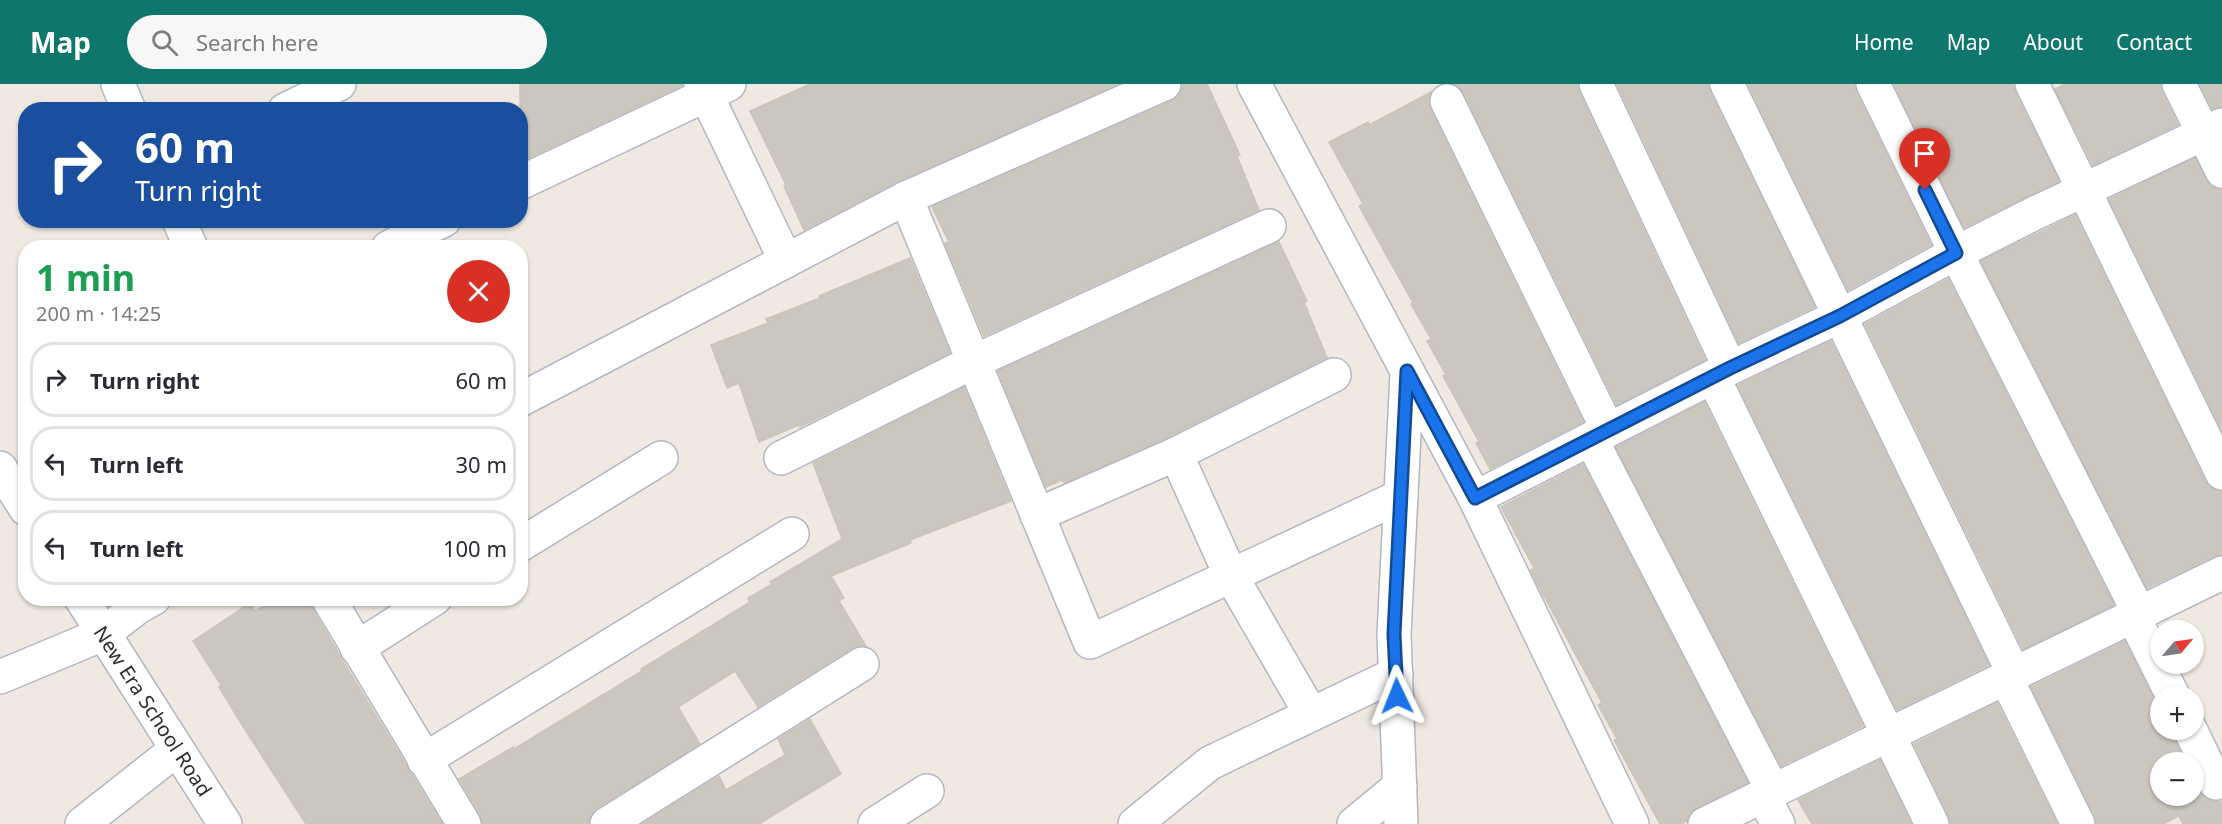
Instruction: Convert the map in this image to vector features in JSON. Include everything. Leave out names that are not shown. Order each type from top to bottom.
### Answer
[{"type":"street","points":[[118,84],[126,102]]},
{"type":"street","points":[[302,102],[339,84]]},
{"type":"street","points":[[528,396],[906,198],[1164,84]]},
{"type":"street","points":[[1254,84],[1475,498],[1632,824]]},
{"type":"street","points":[[1596,84],[1721,372],[1932,824]]},
{"type":"street","points":[[1727,84],[1840,316],[2078,824]]},
{"type":"street","points":[[1873,84],[2136,614],[2168,686]]},
{"type":"street","points":[[2032,84],[2222,473]]},
{"type":"street","points":[[2179,84],[2213,129],[2222,171]]},
{"type":"street","points":[[528,179],[712,87],[786,261]]},
{"type":"street","points":[[1447,101],[1771,804]]},
{"type":"street","points":[[1475,498],[1721,372],[1840,316],[1956,253],[2213,129]]},
{"type":"street","points":[[906,198],[1090,642],[1401,496]]},
{"type":"street","points":[[781,458],[973,362],[1269,226]]},
{"type":"street","points":[[412,240],[431,228]]},
{"type":"street","points":[[1401,824],[1394,634],[1407,371]]},
{"type":"street","points":[[1037,516],[1176,454],[1334,375]]},
{"type":"street","points":[[1176,454],[1231,576],[1311,714]]},
{"type":"street","points":[[528,540],[661,458]]},
{"type":"street","points":[[424,760],[792,534]]},
{"type":"street","points":[[1705,824],[1771,804],[1889,734],[2222,573]]},
{"type":"street","name":"New Era School Road","points":[[86,606],[225,824]]},
{"type":"street","points":[[0,677],[102,634],[140,606]]},
{"type":"street","points":[[333,606],[464,824]]},
{"type":"street","points":[[357,648],[423,606]]},
{"type":"street","points":[[607,824],[862,664]]},
{"type":"street","points":[[1135,824],[1210,763],[1396,674]]},
{"type":"street","points":[[2195,740],[2216,783]]},
{"type":"street","points":[[82,824],[177,749]]},
{"type":"street","points":[[1354,824],[1400,786]]},
{"type":"street","points":[[875,824],[927,791]]},
{"type":"building","points":[[520,84],[683,85],[528,158],[528,102],[520,102]]},
{"type":"building","points":[[810,84],[1118,84],[898,181],[804,230],[784,186],[786,185],[750,111]]},
{"type":"building","points":[[1182,84],[1207,84],[1240,155],[1237,156],[1259,210],[984,336],[945,243],[949,242],[932,207],[1172,101],[1179,95]]},
{"type":"building","points":[[1454,84],[1578,84],[1579,92],[1705,360],[1617,405],[1464,93]]},
{"type":"building","points":[[1617,84],[1708,84],[1815,307],[1739,343]]},
{"type":"building","points":[[1748,84],[1854,84],[1931,245],[1848,290]]},
{"type":"building","points":[[1894,84],[2013,84],[2059,181],[1964,228]]},
{"type":"building","points":[[2065,84],[2160,84],[2178,125],[2093,165],[2055,89]]},
{"type":"building","points":[[2200,84],[2222,84],[2222,107],[2212,109]]},
{"type":"building","points":[[1431,92],[1428,100],[1430,109],[1583,422],[1490,469],[1476,443],[1479,442],[1427,341],[1431,339],[1359,206],[1363,204],[1329,142],[1368,122],[1369,125]]},
{"type":"building","points":[[2195,158],[2206,180],[2212,187],[2222,190],[2222,430],[2109,199]]},
{"type":"building","points":[[2075,215],[2205,481],[2212,489],[2222,492],[2222,554],[2147,588],[1981,261]]},
{"type":"building","points":[[1279,242],[1307,301],[1304,302],[1327,358],[1168,437],[1064,483],[1062,480],[1046,487],[998,371]]},
{"type":"building","points":[[910,258],[950,353],[800,427],[799,425],[759,442],[739,383],[727,388],[711,345],[768,323],[766,319]]},
{"type":"building","points":[[1948,279],[2114,605],[2023,649],[1865,324]]},
{"type":"building","points":[[1831,341],[1989,665],[1897,710],[1738,385]]},
{"type":"building","points":[[964,387],[1011,501],[910,540],[911,543],[831,576],[844,598],[839,601],[866,646],[852,648],[758,707],[735,671],[678,707],[700,744],[597,808],[588,824],[483,824],[480,814],[459,779],[513,747],[514,749],[642,671],[641,669],[750,602],[748,598],[772,584],[770,582],[842,539],[813,463]]},
{"type":"building","points":[[1704,402],[1863,726],[1781,766],[1616,447]]},
{"type":"building","points":[[1583,464],[1748,783],[1697,807],[1690,813],[1687,821],[1681,824],[1660,824],[1614,740],[1617,739],[1598,705],[1602,703],[1534,578],[1531,570],[1534,568],[1501,507]]},
{"type":"building","points":[[246,606],[252,606],[255,611],[263,606],[311,606],[442,824],[306,824],[242,725],[219,687],[221,685],[193,641]]},
{"type":"building","points":[[2125,641],[2150,690],[2150,740],[2174,740],[2180,752],[2150,752],[2150,806],[2204,806],[2204,796],[2214,802],[2220,801],[2222,804],[2222,824],[2183,824],[2179,816],[2163,824],[2097,824],[2031,687]]},
{"type":"building","points":[[1997,703],[2057,824],[1951,824],[1914,744]]},
{"type":"building","points":[[810,719],[841,774],[759,824],[642,824],[719,776],[726,790],[785,755],[778,739]]},
{"type":"building","points":[[1880,760],[1911,824],[1812,824],[1798,800]]},
{"type":"route","points":[[1397,696],[1394,634],[1407,371],[1475,498],[1730,368],[1840,316],[1956,253],[1925,190]]}]
